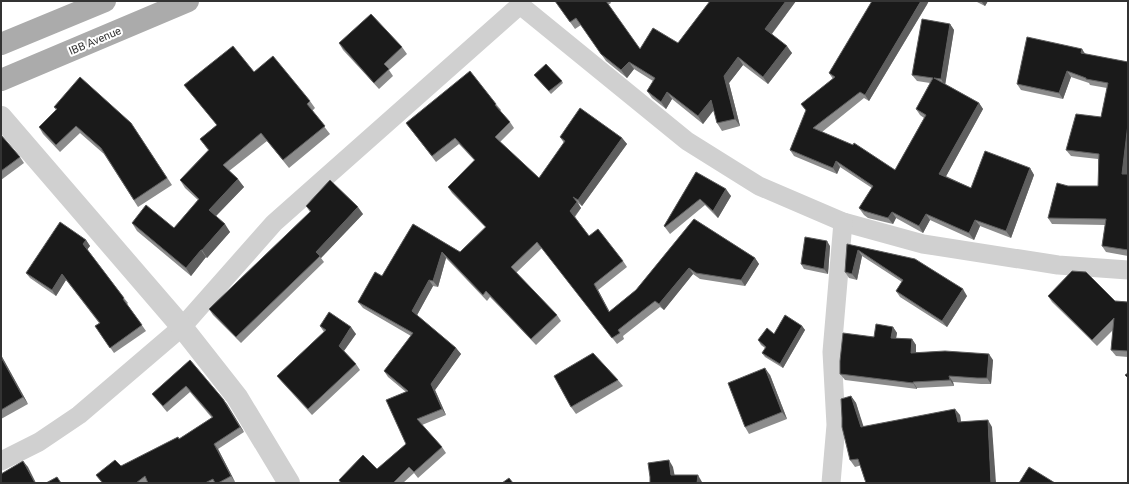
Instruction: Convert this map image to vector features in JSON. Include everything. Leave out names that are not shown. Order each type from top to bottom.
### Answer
[{"type":"main road","points":[[1,44],[105,1]]},
{"type":"main road","name":"IBB Avenue","points":[[1,80],[188,1]]},
{"type":"street","points":[[1,461],[39,442],[79,415],[182,327],[274,223],[520,3],[687,141],[759,186],[843,222],[923,244],[1058,265],[1128,270]]},
{"type":"street","points":[[1,117],[182,327],[237,397],[289,483]]},
{"type":"street","points":[[831,483],[836,425],[832,352],[843,222]]},
{"type":"building","points":[[555,1],[606,1],[640,49],[653,28],[678,43],[710,1],[786,1],[765,29],[787,46],[763,77],[738,57],[724,76],[735,119],[717,123],[711,100],[698,116],[667,92],[661,102],[647,91],[655,78],[629,62],[621,70],[601,54],[576,18],[570,22]]},
{"type":"building","points":[[872,1],[921,1],[865,95],[860,92],[813,128],[853,145],[854,143],[895,170],[926,115],[916,109],[933,78],[912,75],[922,19],[950,24],[941,79],[934,78],[979,103],[939,174],[971,188],[985,151],[1030,168],[1006,231],[975,220],[969,233],[926,214],[919,226],[892,212],[888,218],[864,211],[859,208],[873,186],[836,161],[833,168],[790,150],[806,110],[801,104],[835,77],[829,73]]},
{"type":"building","points":[[371,14],[402,47],[384,64],[389,69],[374,83],[339,43]]},
{"type":"building","points":[[1027,37],[1082,49],[1081,53],[1128,62],[1128,124],[1122,174],[1128,174],[1128,250],[1102,246],[1106,219],[1048,218],[1057,183],[1068,186],[1098,186],[1099,154],[1066,150],[1076,114],[1101,117],[1108,83],[1086,79],[1067,71],[1059,93],[1017,84]]},
{"type":"building","points":[[233,46],[254,72],[273,56],[310,101],[307,104],[325,126],[283,160],[261,133],[223,165],[238,179],[209,210],[225,224],[186,268],[132,223],[146,205],[174,228],[199,199],[180,180],[209,150],[200,139],[217,125],[184,85]]},
{"type":"building","points":[[546,64],[562,81],[549,91],[534,75]]},
{"type":"building","points":[[470,71],[496,104],[495,105],[510,122],[495,137],[539,178],[565,141],[560,137],[580,108],[622,138],[578,200],[573,197],[577,202],[570,211],[589,236],[598,229],[623,261],[594,284],[609,312],[636,290],[694,219],[755,258],[741,280],[696,273],[689,268],[659,304],[655,301],[618,330],[620,333],[612,338],[537,242],[511,267],[557,315],[531,339],[486,291],[483,295],[442,252],[433,281],[429,280],[412,311],[456,348],[431,384],[442,409],[417,419],[442,447],[414,472],[409,467],[393,483],[341,483],[339,480],[363,455],[377,469],[406,444],[386,400],[408,391],[384,371],[413,333],[358,302],[375,272],[382,276],[413,224],[460,252],[486,227],[448,187],[475,160],[455,138],[432,156],[406,123]]},
{"type":"building","points":[[80,77],[131,123],[167,178],[134,200],[101,148],[76,126],[56,145],[39,127],[57,109],[54,107]]},
{"type":"building","points":[[1,135],[20,157],[1,171]]},
{"type":"building","points":[[696,172],[726,189],[713,211],[700,199],[665,227],[664,226]]},
{"type":"building","points":[[330,180],[358,207],[316,252],[320,256],[236,337],[209,309],[311,211],[306,206]]},
{"type":"building","points":[[60,222],[86,240],[83,244],[124,298],[123,299],[142,325],[110,348],[95,326],[100,323],[62,274],[52,290],[26,273]]},
{"type":"building","points":[[805,237],[827,241],[824,269],[801,264]]},
{"type":"building","points":[[847,244],[915,259],[963,289],[942,321],[896,291],[903,280],[858,250],[852,274],[845,272]]},
{"type":"building","points":[[1072,271],[1086,272],[1115,301],[1128,302],[1128,351],[1111,350],[1114,318],[1092,340],[1048,296]]},
{"type":"building","points":[[329,312],[351,327],[339,346],[356,364],[308,409],[277,376],[326,330],[320,326]]},
{"type":"building","points":[[785,315],[802,326],[780,364],[762,353],[766,347],[758,340],[767,328],[774,334]]},
{"type":"building","points":[[876,324],[893,327],[891,338],[912,339],[911,353],[945,351],[989,354],[987,378],[949,376],[950,380],[913,383],[840,374],[843,333],[874,337]]},
{"type":"building","points":[[593,353],[618,380],[571,407],[554,376]]},
{"type":"building","points":[[1,357],[23,397],[1,410]]},
{"type":"building","points":[[190,360],[223,399],[240,427],[214,444],[231,476],[218,483],[215,483],[213,479],[205,483],[148,483],[145,476],[136,483],[103,483],[96,475],[115,460],[121,466],[178,437],[179,439],[213,417],[186,386],[163,406],[152,394]]},
{"type":"building","points":[[765,368],[782,412],[745,427],[728,383]]},
{"type":"building","points":[[851,396],[861,427],[955,409],[958,422],[988,420],[991,483],[866,483],[858,459],[850,460],[842,427],[841,399]]},
{"type":"building","points":[[669,460],[671,475],[698,475],[697,483],[650,483],[648,463]]},
{"type":"building","points":[[23,461],[35,483],[1,483],[1,474]]},
{"type":"building","points":[[1029,467],[1055,483],[1019,483]]},
{"type":"building","points":[[57,477],[61,483],[46,483]]},
{"type":"building","points":[[509,478],[513,483],[502,483]]}]
